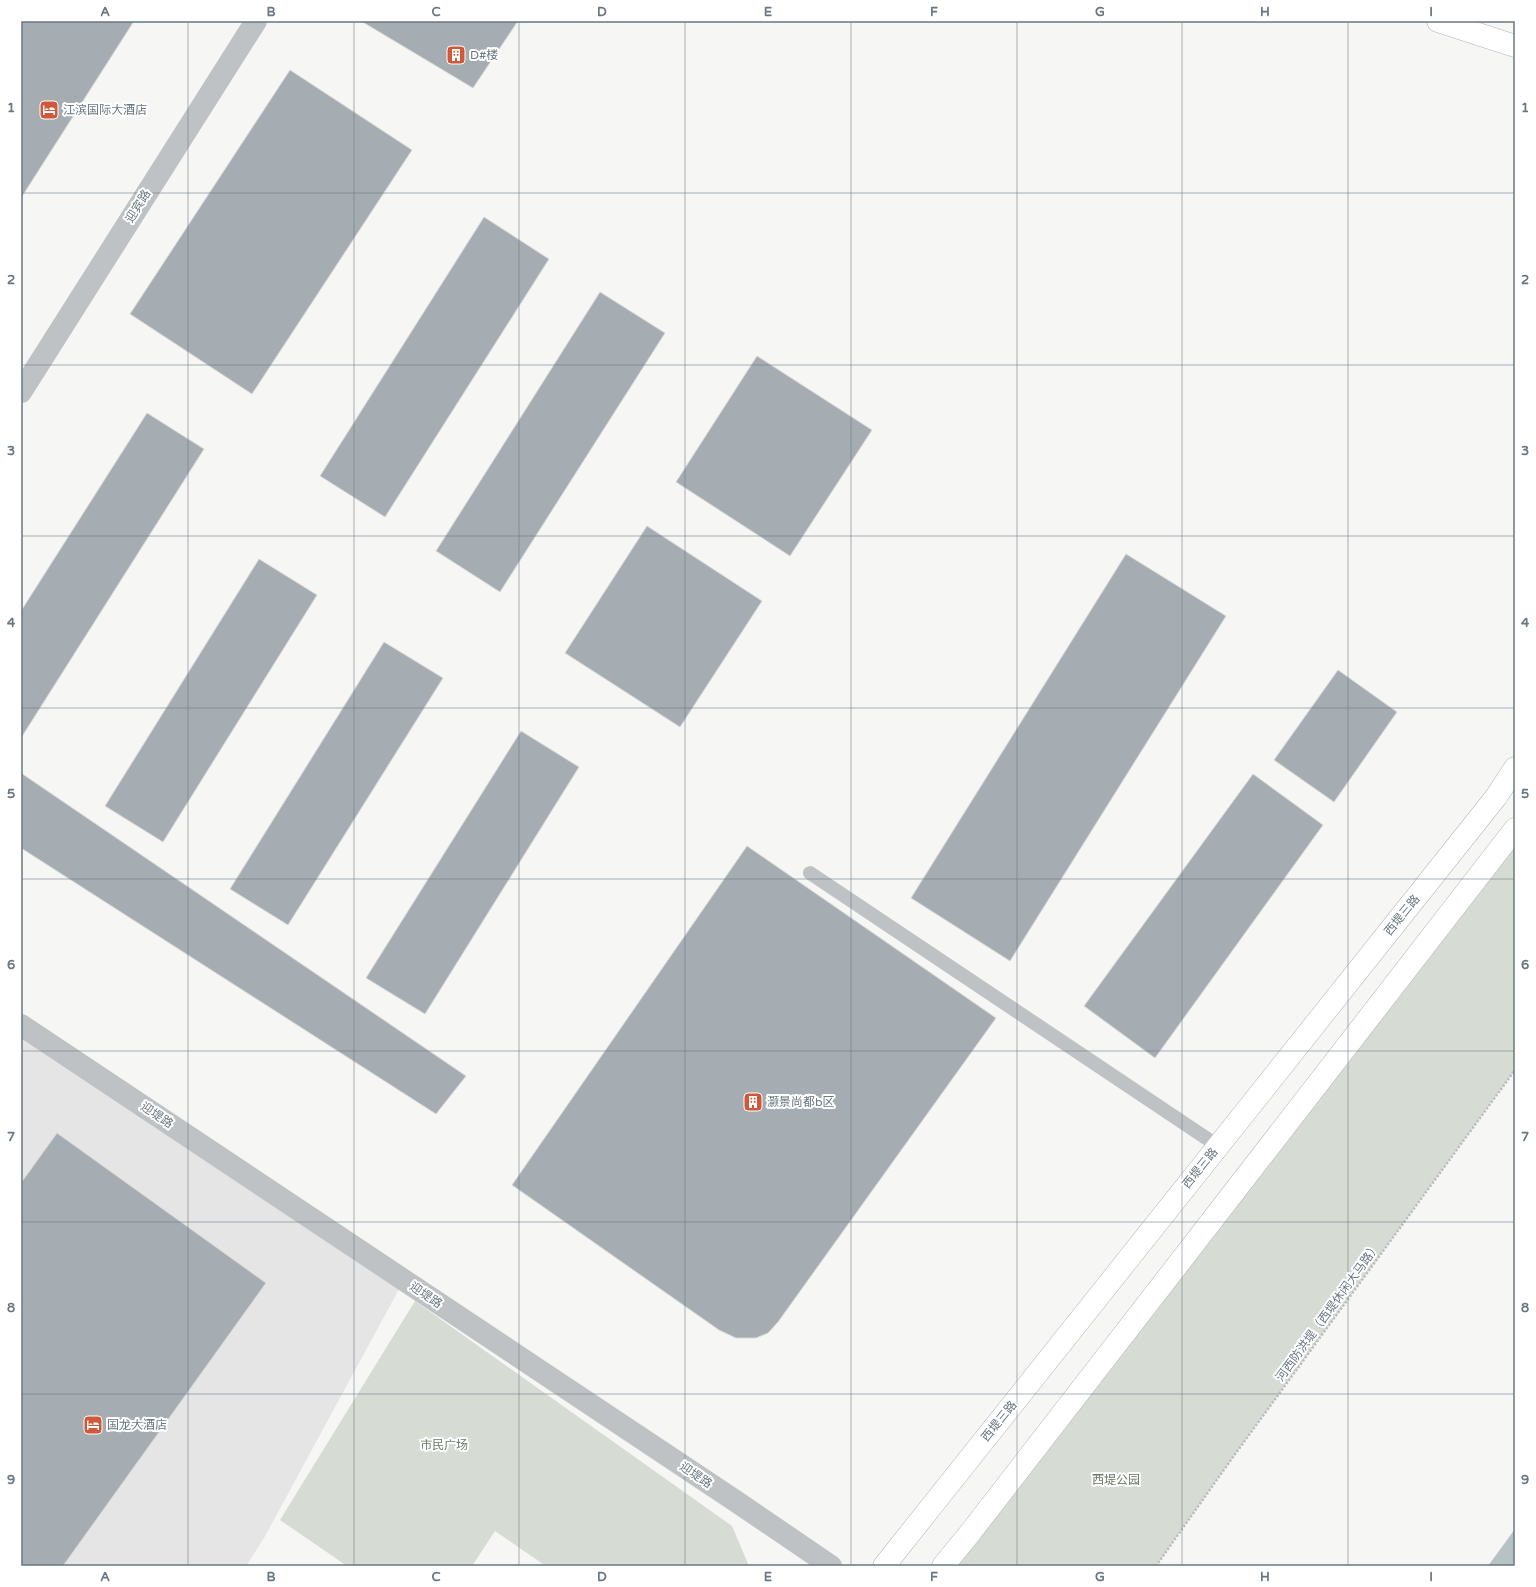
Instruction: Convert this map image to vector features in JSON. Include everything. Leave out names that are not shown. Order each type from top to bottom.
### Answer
[{"type":"main road","points":[[1438,21],[1515,46]]},
{"type":"main road","name":"西堤三路","points":[[884,1566],[1496,797],[1515,768]]},
{"type":"main road","points":[[942,1566],[975,1527],[1515,829]]},
{"type":"street","name":"迎宾路","points":[[21,392],[256,21]]},
{"type":"street","name":"迎堤路","points":[[21,1025],[738,1502],[831,1566]]},
{"type":"lane","points":[[810,873],[1218,1146]]},
{"type":"path","name":"河西防洪堤（西堤休闲大马路）","points":[[1156,1566],[1233,1457],[1515,1070]]},
{"type":"shaded area","points":[[21,1025],[404,1280],[264,1538],[246,1566],[21,1566]]},
{"type":"shaded area","points":[[1515,1529],[1515,1566],[1488,1566]]},
{"type":"green space","name":"西堤公园","points":[[1515,829],[1515,1070],[1233,1457],[1156,1566],[943,1566]]},
{"type":"green space","name":"市民广场","points":[[415,1301],[732,1526],[749,1566],[546,1566],[495,1531],[472,1566],[347,1566],[280,1520]]},
{"type":"building","name":"江滨国际大酒店","points":[[21,21],[134,21],[21,198]]},
{"type":"building","name":"D#楼","points":[[361,21],[518,21],[473,88]]},
{"type":"building","points":[[290,70],[412,150],[252,394],[130,314]]},
{"type":"building","points":[[484,217],[549,259],[385,517],[320,476]]},
{"type":"building","points":[[600,292],[665,333],[500,592],[436,551]]},
{"type":"building","points":[[757,356],[872,430],[790,556],[676,482]]},
{"type":"building","points":[[147,413],[204,449],[21,738],[21,611]]},
{"type":"building","points":[[647,526],[762,601],[680,727],[565,653]]},
{"type":"building","points":[[1126,554],[1226,616],[1010,961],[911,898]]},
{"type":"building","points":[[259,559],[317,595],[163,842],[105,806]]},
{"type":"building","points":[[384,642],[443,678],[288,925],[230,889]]},
{"type":"building","points":[[1338,670],[1397,712],[1334,802],[1274,760]]},
{"type":"building","points":[[521,731],[579,767],[425,1014],[366,978]]},
{"type":"building","points":[[21,773],[466,1076],[436,1114],[21,848]]},
{"type":"building","points":[[1253,774],[1323,825],[1155,1058],[1084,1006]]},
{"type":"building","name":"灏景尚都b区","points":[[747,846],[996,1018],[778,1322],[768,1333],[756,1338],[736,1338],[719,1330],[512,1185]]},
{"type":"building","name":"国龙大酒店","points":[[57,1133],[266,1283],[63,1566],[21,1566],[21,1183]]},
{"type":"place","name":"D#楼","points":[[456,55]]},
{"type":"place","name":"江滨国际大酒店","points":[[49,110]]},
{"type":"place","name":"灏景尚都b区","points":[[753,1102]]},
{"type":"place","name":"国龙大酒店","points":[[93,1425]]}]
